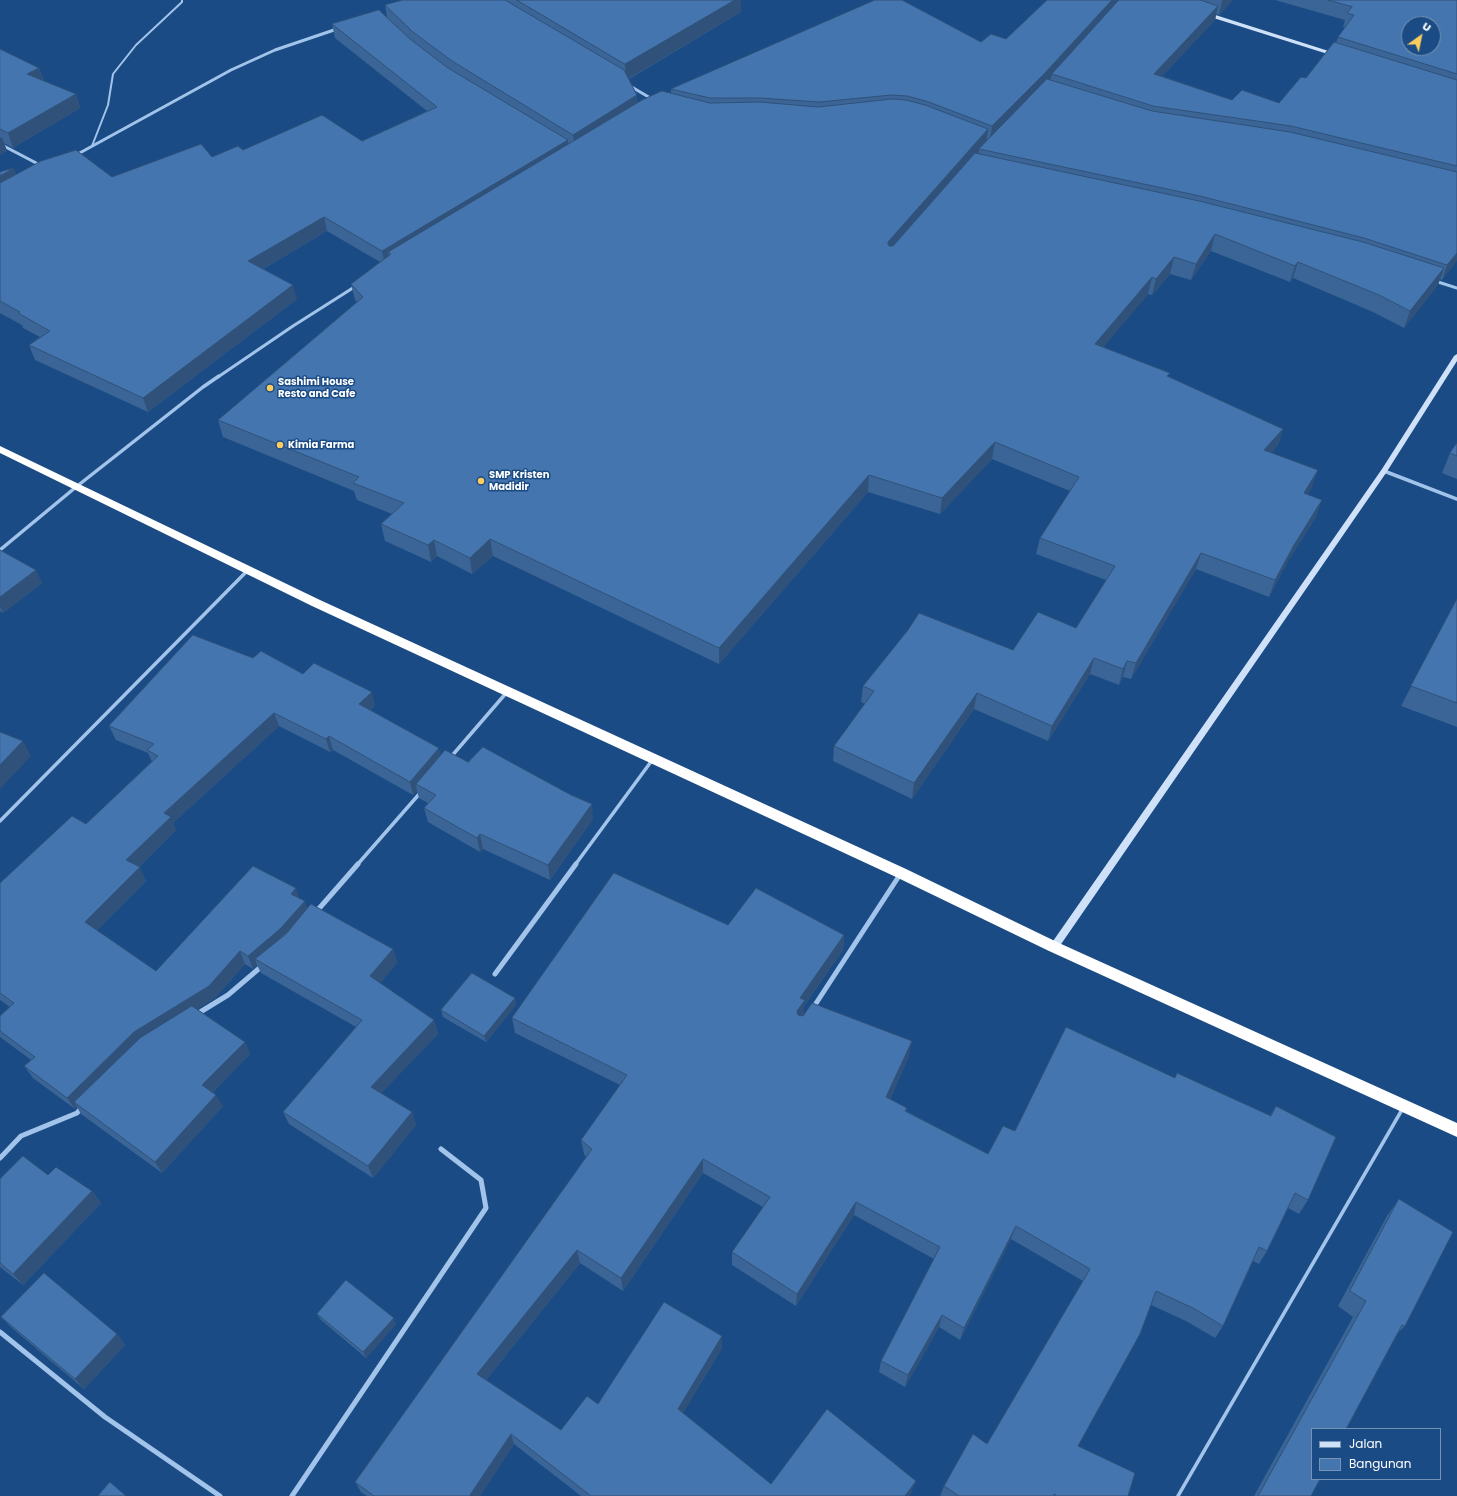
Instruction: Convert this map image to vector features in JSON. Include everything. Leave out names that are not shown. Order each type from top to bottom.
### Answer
[{"type":"highway","points":[[0,450],[248,570],[508,692],[901,873],[1054,947],[1457,1130]]},
{"type":"street","points":[[1198,12],[1343,57]]},
{"type":"street","points":[[74,157],[230,70],[275,50],[341,27]]},
{"type":"street","points":[[625,83],[658,103]]},
{"type":"street","points":[[0,144],[43,167]]},
{"type":"street","points":[[1434,280],[1457,288]]},
{"type":"street","points":[[0,550],[202,387],[293,326],[358,285]]},
{"type":"street","points":[[1054,947],[1384,471],[1457,356]]},
{"type":"street","points":[[1384,471],[1457,499]]},
{"type":"street","points":[[0,822],[248,570]]},
{"type":"street","points":[[445,764],[508,692]]},
{"type":"street","points":[[495,974],[654,759]]},
{"type":"street","points":[[314,914],[424,788]]},
{"type":"street","points":[[809,1015],[901,873]]},
{"type":"street","points":[[189,1019],[228,995],[264,965]]},
{"type":"street","points":[[0,1158],[21,1136],[76,1113],[88,1102]]},
{"type":"street","points":[[292,1496],[486,1208],[481,1180],[441,1149]]},
{"type":"street","points":[[0,1332],[105,1417],[220,1496]]},
{"type":"lane","points":[[92,146],[108,105],[113,74],[136,45],[182,2],[182,0]]},
{"type":"lane","points":[[1178,1496],[1404,1106]]},
{"type":"building","points":[[403,0],[505,0],[624,70],[637,95],[573,135],[452,61],[413,32],[385,5]]},
{"type":"building","points":[[517,0],[735,0],[625,64]]},
{"type":"building","points":[[875,0],[902,0],[981,42],[991,34],[1006,39],[1047,0],[1112,0],[1044,74],[992,126],[926,101],[907,96],[892,95],[819,102],[760,98],[710,98],[671,89]]},
{"type":"building","points":[[1119,0],[1200,0],[1218,6],[1154,74],[1232,100],[1242,90],[1279,103],[1301,77],[1306,78],[1334,42],[1457,80],[1457,166],[1291,126],[1153,106],[1052,74]]},
{"type":"building","points":[[1328,0],[1457,0],[1457,74],[1338,37],[1354,15],[1347,13],[1352,7]]},
{"type":"building","points":[[379,10],[410,39],[448,68],[568,140],[382,251],[324,217],[248,261],[293,285],[143,398],[29,345],[50,331],[0,301],[0,183],[41,161],[76,150],[112,177],[201,144],[212,157],[238,146],[243,150],[322,115],[362,141],[437,107],[332,24]]},
{"type":"building","points":[[0,49],[39,68],[27,74],[76,94],[8,133],[0,129]]},
{"type":"building","points":[[1047,79],[1152,111],[1290,132],[1457,172],[1457,253],[1447,265],[1364,238],[1200,196],[979,149]]},
{"type":"building","points":[[662,91],[710,103],[760,102],[818,107],[892,99],[906,100],[925,105],[988,129],[888,242],[889,246],[893,246],[975,153],[1199,201],[1363,242],[1444,268],[1410,311],[1379,295],[1298,262],[1295,266],[1215,234],[1196,264],[1174,257],[1156,279],[1152,277],[1095,344],[1170,373],[1167,376],[1283,429],[1264,450],[1318,470],[1304,493],[1322,500],[1294,545],[1275,580],[1201,553],[1136,663],[1127,661],[1123,669],[1094,658],[1052,726],[977,693],[914,783],[834,746],[874,691],[863,686],[908,630],[919,613],[1013,650],[1038,612],[1076,628],[1115,566],[1040,538],[1079,477],[995,442],[942,498],[869,475],[719,648],[490,539],[470,558],[434,540],[428,545],[381,524],[404,503],[353,483],[359,477],[218,420],[363,297],[351,284],[391,254],[388,252],[642,100]]},
{"type":"building","points":[[14,168],[0,176],[0,172]]},
{"type":"building","points":[[1457,443],[1457,456],[1450,453]]},
{"type":"building","points":[[0,550],[36,570],[0,597]]},
{"type":"building","points":[[1457,599],[1457,703],[1411,686]]},
{"type":"building","points":[[193,635],[253,658],[261,651],[303,674],[314,663],[372,692],[359,704],[439,748],[410,782],[329,736],[326,739],[274,713],[164,813],[171,817],[126,860],[140,867],[85,922],[156,971],[253,866],[296,888],[291,894],[305,901],[280,929],[248,956],[240,951],[209,986],[134,1032],[67,1098],[24,1066],[35,1057],[0,1031],[0,1016],[14,1003],[0,993],[0,883],[72,816],[86,824],[158,756],[147,750],[154,744],[109,726]]},
{"type":"building","points":[[0,732],[23,741],[0,765]]},
{"type":"building","points":[[483,747],[571,795],[592,804],[548,865],[480,834],[477,838],[424,808],[436,795],[416,784],[445,750],[468,762]]},
{"type":"building","points":[[614,873],[728,925],[756,888],[844,935],[800,998],[805,1000],[797,1011],[798,1015],[803,1016],[812,1003],[912,1041],[886,1097],[907,1108],[905,1111],[988,1154],[1003,1126],[1015,1131],[1066,1027],[1175,1078],[1177,1073],[1271,1116],[1276,1106],[1336,1137],[1308,1200],[1295,1193],[1267,1251],[1259,1247],[1223,1326],[1193,1308],[1156,1291],[1140,1334],[1078,1446],[1135,1473],[1128,1496],[1057,1496],[1054,1494],[1054,1496],[959,1496],[944,1486],[973,1434],[987,1444],[1090,1269],[1016,1226],[964,1328],[942,1315],[908,1375],[881,1361],[940,1247],[856,1202],[797,1294],[732,1252],[770,1197],[703,1159],[621,1278],[577,1250],[477,1374],[561,1430],[587,1396],[598,1404],[664,1302],[722,1336],[678,1409],[771,1484],[827,1409],[916,1481],[905,1496],[591,1496],[511,1434],[470,1495],[471,1496],[374,1496],[355,1482],[592,1149],[581,1140],[627,1075],[512,1018]]},
{"type":"building","points":[[311,904],[393,949],[370,976],[434,1020],[371,1087],[412,1112],[368,1166],[283,1112],[362,1020],[255,959],[286,934]]},
{"type":"building","points":[[472,973],[515,998],[484,1036],[441,1010]]},
{"type":"building","points":[[192,1006],[245,1042],[202,1085],[216,1095],[155,1162],[74,1102],[140,1038]]},
{"type":"building","points":[[23,1156],[48,1175],[56,1167],[92,1191],[13,1274],[0,1263],[0,1179]]},
{"type":"building","points":[[1399,1199],[1453,1232],[1405,1326],[1402,1325],[1347,1428],[1311,1428],[1311,1480],[1319,1480],[1311,1496],[1258,1496],[1366,1301],[1350,1291]]},
{"type":"building","points":[[44,1273],[117,1334],[75,1379],[1,1317]]},
{"type":"building","points":[[346,1280],[394,1318],[363,1352],[317,1314]]},
{"type":"building","points":[[110,1482],[126,1496],[98,1496]]},
{"type":"place","name":"Sashimi House Resto and Cafe","points":[[270,388]]},
{"type":"place","name":"Kimia Farma","points":[[280,445]]},
{"type":"place","name":"SMP Kristen Madidir","points":[[481,481]]}]
